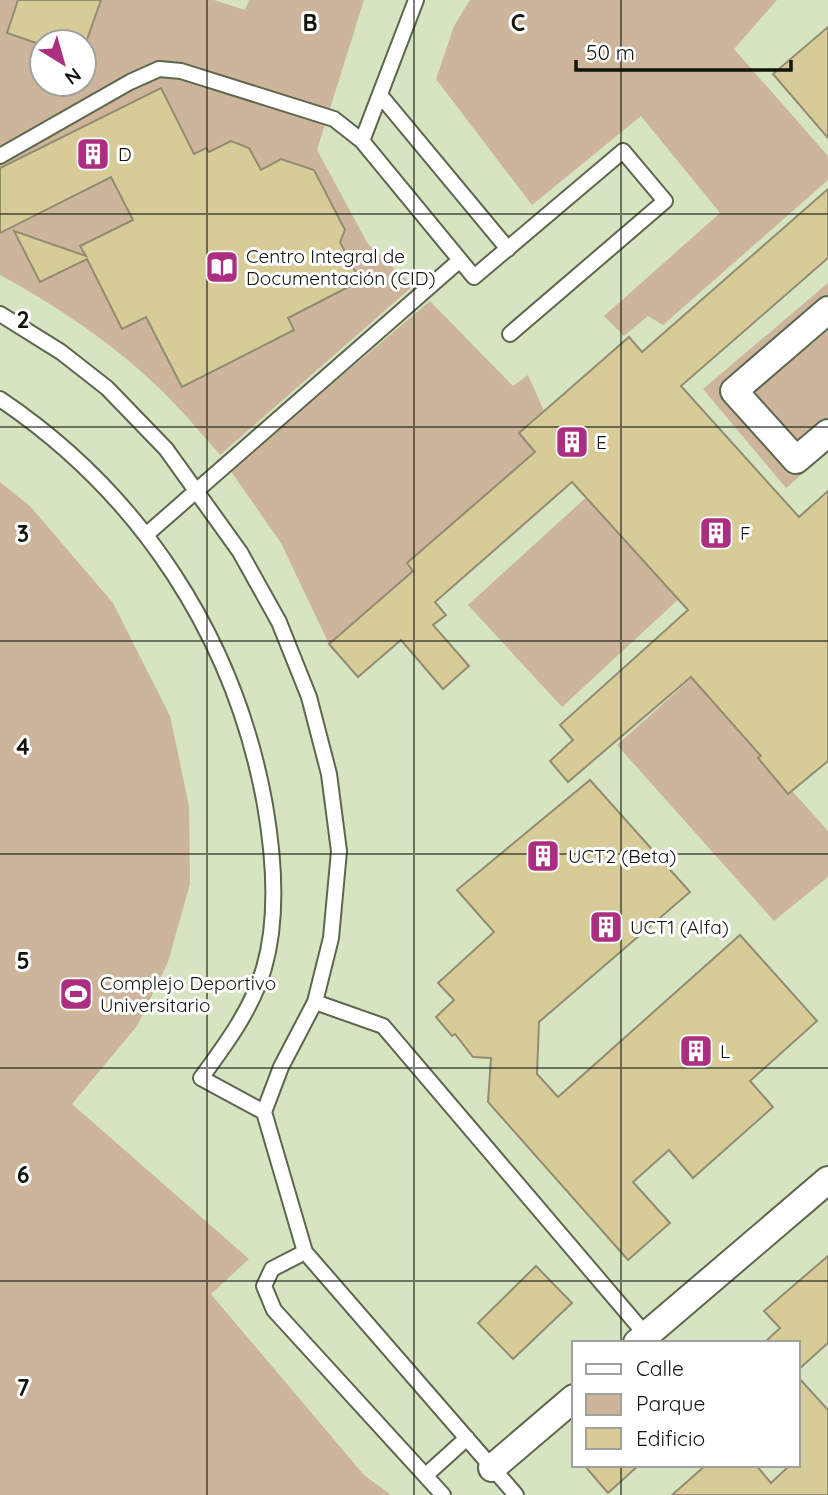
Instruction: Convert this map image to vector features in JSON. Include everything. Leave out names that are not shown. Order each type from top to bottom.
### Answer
[{"type":"street","points":[[828,310],[734,391],[796,460],[828,433]]},
{"type":"street","points":[[641,1339],[828,1180]]},
{"type":"street","points":[[492,1468],[572,1400]]},
{"type":"lane","points":[[362,141],[416,0]]},
{"type":"lane","points":[[0,156],[130,82],[159,69],[181,71],[334,119],[362,141],[474,277],[623,152],[665,201],[510,334]]},
{"type":"lane","points":[[380,95],[508,249]]},
{"type":"lane","points":[[147,534],[460,260]]},
{"type":"lane","points":[[0,314],[61,352],[107,388],[166,449],[198,489],[240,552],[279,622],[309,697],[328,774],[340,851],[331,938],[315,1002],[281,1067],[264,1112],[305,1252],[516,1495]]},
{"type":"lane","points":[[0,399],[61,444],[107,488],[147,534],[183,588],[226,666],[256,752],[272,848],[272,923],[264,968],[246,1011],[201,1078],[264,1112]]},
{"type":"lane","points":[[315,1002],[383,1026],[641,1339]]},
{"type":"lane","points":[[305,1252],[272,1269],[265,1277],[266,1296],[274,1310],[443,1495]]},
{"type":"lane","points":[[426,1475],[467,1438]]},
{"type":"shaded area","points":[[0,0],[828,0],[828,1495],[391,1495],[364,1475],[211,1293],[248,1259],[71,1104],[137,1026],[30,506],[0,482]]},
{"type":"green space","points":[[0,0],[214,0],[245,10],[249,0],[364,0],[317,150],[368,244],[413,286],[220,455],[166,395],[122,355],[42,299],[0,275]]},
{"type":"green space","points":[[470,0],[777,0],[734,49],[828,156],[828,180],[663,325],[648,316],[624,336],[604,316],[720,213],[641,116],[532,205],[436,79],[454,26]]},
{"type":"green space","points":[[828,283],[828,452],[786,488],[703,389]]},
{"type":"green space","points":[[430,301],[513,386],[528,375],[544,411],[519,433],[535,452],[407,563],[413,571],[329,644],[281,543],[230,470]]},
{"type":"green space","name":"Complejo Deportivo Universitario","points":[[0,482],[30,506],[113,603],[170,716],[189,806],[190,884],[168,962],[137,1026],[72,1104],[249,1259],[211,1294],[364,1475],[391,1495],[0,1495]]},
{"type":"green space","points":[[592,492],[682,596],[562,707],[468,605]]},
{"type":"green space","points":[[722,651],[719,709],[828,831],[828,877],[774,921],[617,745]]},
{"type":"building","points":[[18,0],[101,0],[91,28],[28,28],[28,40],[7,33]]},
{"type":"building","points":[[828,27],[828,138],[773,74]]},
{"type":"building","name":"Centro Integral de Documentación (CID)","points":[[161,88],[194,154],[206,148],[209,152],[231,141],[249,148],[261,170],[281,159],[314,170],[345,230],[340,242],[360,281],[288,318],[294,330],[182,387],[146,317],[122,329],[87,259],[40,282],[14,231],[86,256],[80,246],[133,220],[111,177],[0,233],[0,168]]},
{"type":"building","points":[[828,189],[828,258],[681,386],[799,517],[828,491],[828,761],[788,794],[758,758],[761,756],[691,677],[568,782],[550,761],[573,740],[560,725],[688,610],[572,482],[435,602],[446,615],[433,625],[469,666],[443,689],[401,640],[358,677],[329,644],[413,571],[407,563],[535,452],[519,433],[629,337],[642,352]]},
{"type":"building","points":[[590,780],[690,892],[539,1022],[537,1074],[558,1097],[740,935],[817,1021],[750,1081],[773,1107],[693,1178],[669,1150],[633,1182],[670,1223],[628,1260],[488,1102],[491,1058],[473,1057],[455,1034],[452,1036],[436,1017],[454,1000],[438,983],[494,932],[457,890]]},
{"type":"building","points":[[828,1256],[828,1343],[800,1368],[800,1341],[766,1341],[780,1328],[764,1311]]},
{"type":"building","points":[[536,1266],[572,1303],[513,1359],[478,1323]]},
{"type":"building","points":[[800,1379],[828,1410],[828,1495],[672,1495],[704,1467],[758,1467],[771,1483],[788,1467],[800,1467]]},
{"type":"building","points":[[586,1467],[637,1467],[608,1493]]},
{"type":"place","name":"D","points":[[93,154]]},
{"type":"place","name":"Centro Integral de Documentación (CID)","points":[[222,267]]},
{"type":"place","name":"E","points":[[572,442]]},
{"type":"place","name":"F","points":[[716,533]]},
{"type":"place","name":"UCT2 (Beta)","points":[[543,856]]},
{"type":"place","name":"UCT1 (Alfa)","points":[[606,927]]},
{"type":"place","name":"Complejo Deportivo Universitario","points":[[76,994]]},
{"type":"place","name":"L","points":[[696,1051]]}]
